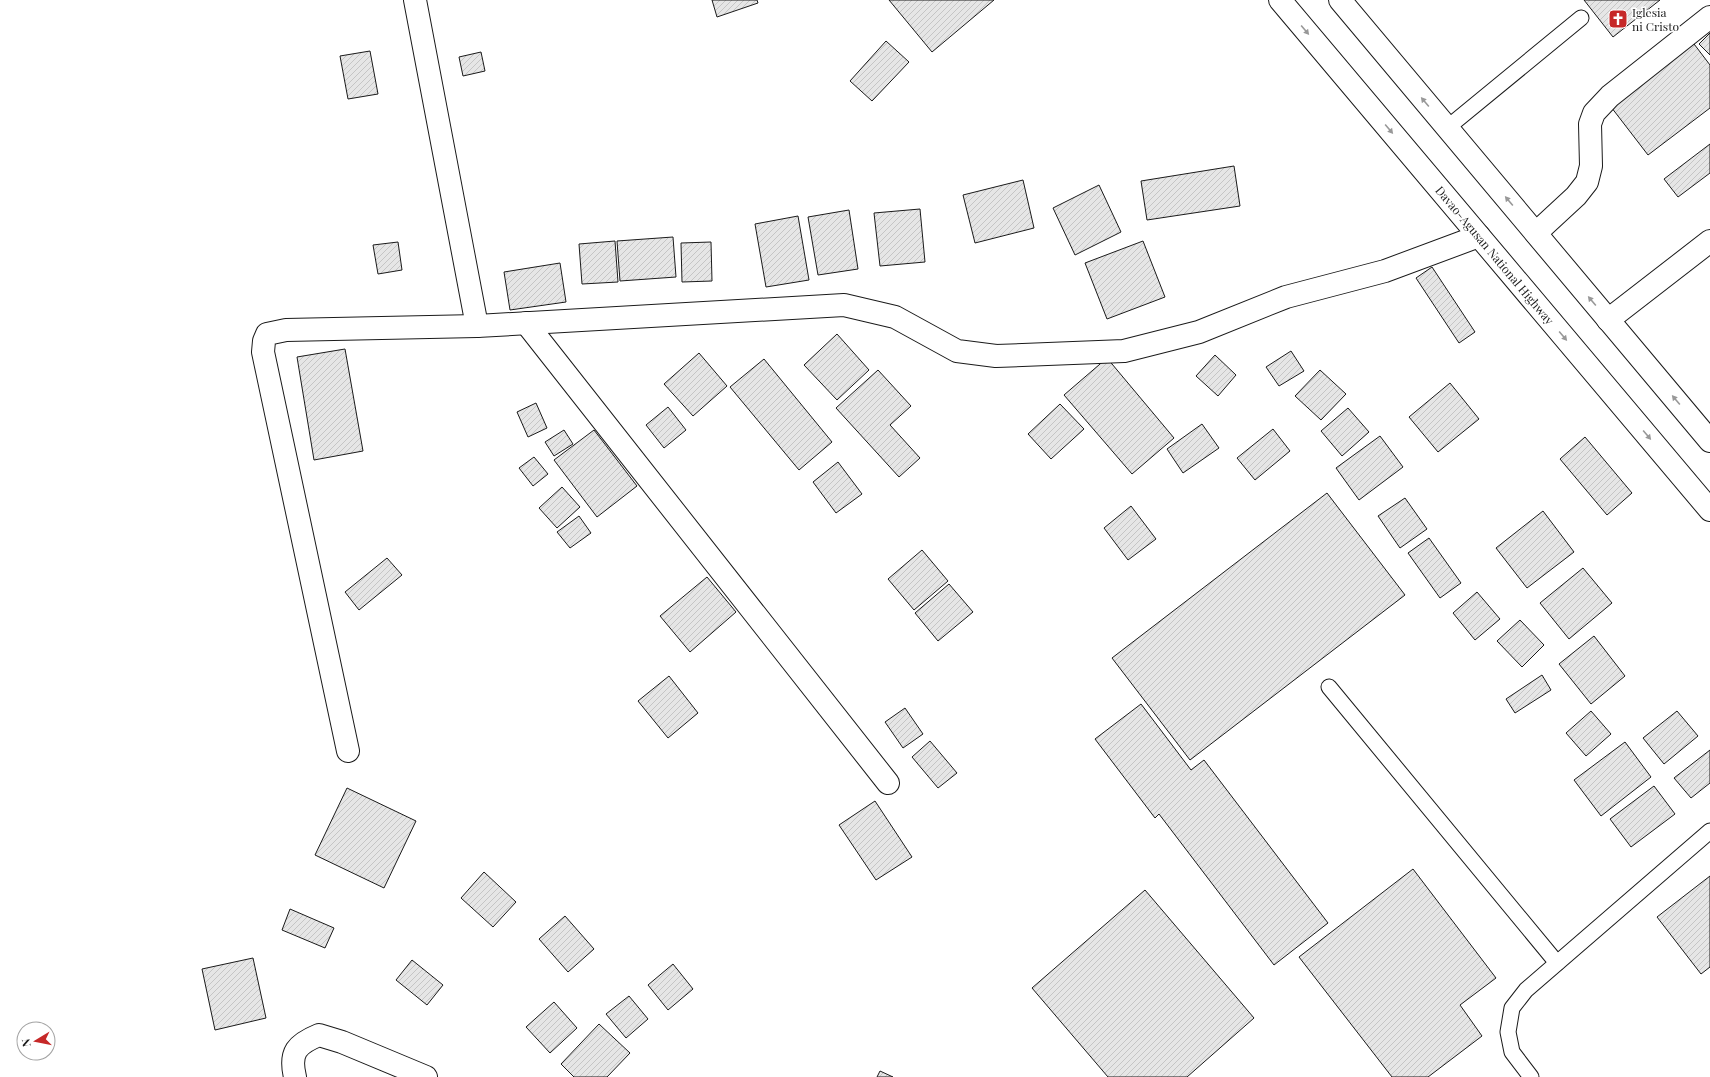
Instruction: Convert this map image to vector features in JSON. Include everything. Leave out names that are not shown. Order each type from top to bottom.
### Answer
[{"type":"main road","points":[[415,0],[477,326]]},
{"type":"main road","name":"Davao-Agusan National Highway","points":[[1280,0],[1710,510]]},
{"type":"main road","points":[[1340,0],[1710,441]]},
{"type":"main road","points":[[1536,233],[1576,196],[1587,182],[1590,166],[1590,124],[1594,113],[1610,96],[1710,17]]},
{"type":"main road","points":[[348,750],[263,352],[264,341],[267,334],[286,330],[477,326],[844,305],[895,317],[957,351],[996,356],[1124,351],[1199,332],[1286,297],[1385,271],[1479,236]]},
{"type":"main road","points":[[1608,320],[1710,241]]},
{"type":"main road","points":[[526,323],[888,783]]},
{"type":"main road","points":[[295,1077],[292,1065],[294,1054],[302,1042],[319,1035],[342,1042],[426,1077]]},
{"type":"lane","points":[[1447,128],[1581,18]]},
{"type":"lane","points":[[1329,687],[1557,963]]},
{"type":"lane","points":[[1531,1077],[1512,1052],[1508,1032],[1512,1008],[1526,990],[1710,831]]},
{"type":"building","points":[[712,0],[757,0],[758,3],[717,17]]},
{"type":"building","points":[[889,0],[994,0],[932,52]]},
{"type":"building","name":"Iglesia ni Cristo","points":[[1584,0],[1660,0],[1613,37]]},
{"type":"building","points":[[1710,33],[1710,55],[1699,44]]},
{"type":"building","points":[[1691,40],[1710,65],[1710,108],[1648,155],[1608,103]]},
{"type":"building","points":[[886,41],[909,62],[872,101],[850,81]]},
{"type":"building","points":[[370,51],[378,94],[348,99],[340,56]]},
{"type":"building","points":[[481,52],[485,71],[463,76],[459,57]]},
{"type":"building","points":[[1710,144],[1710,173],[1678,197],[1664,179]]},
{"type":"building","points":[[1234,166],[1240,206],[1147,220],[1141,181]]},
{"type":"building","points":[[1023,180],[1034,228],[975,243],[963,195]]},
{"type":"building","points":[[1099,185],[1121,232],[1075,255],[1053,208]]},
{"type":"building","points":[[920,209],[925,262],[880,266],[874,213]]},
{"type":"building","points":[[849,210],[858,269],[818,275],[808,217]]},
{"type":"building","points":[[798,216],[809,280],[766,287],[755,224]]},
{"type":"building","points":[[673,237],[676,277],[620,281],[617,241]]},
{"type":"building","points":[[615,241],[618,282],[582,284],[579,244]]},
{"type":"building","points":[[1143,241],[1165,297],[1107,319],[1085,263]]},
{"type":"building","points":[[398,242],[402,270],[378,274],[373,245]]},
{"type":"building","points":[[711,242],[712,281],[682,282],[681,243]]},
{"type":"building","points":[[560,263],[566,302],[510,310],[504,272]]},
{"type":"building","points":[[1432,267],[1475,332],[1459,343],[1416,278]]},
{"type":"building","points":[[837,334],[869,370],[837,400],[804,365]]},
{"type":"building","points":[[345,349],[363,451],[314,460],[297,357]]},
{"type":"building","points":[[1291,351],[1304,371],[1279,386],[1266,367]]},
{"type":"building","points":[[699,353],[727,386],[693,416],[664,384]]},
{"type":"building","points":[[1215,355],[1236,375],[1218,396],[1196,376]]},
{"type":"building","points":[[1107,358],[1174,438],[1132,474],[1064,395]]},
{"type":"building","points":[[764,359],[832,442],[799,470],[730,387]]},
{"type":"building","points":[[878,370],[911,406],[890,425],[920,458],[899,477],[836,408]]},
{"type":"building","points":[[1320,370],[1346,394],[1321,420],[1295,396]]},
{"type":"building","points":[[1450,383],[1479,419],[1438,452],[1409,417]]},
{"type":"building","points":[[536,403],[547,428],[528,437],[517,412]]},
{"type":"building","points":[[1060,404],[1084,429],[1051,459],[1028,434]]},
{"type":"building","points":[[668,407],[686,430],[664,448],[646,425]]},
{"type":"building","points":[[1348,408],[1369,432],[1342,456],[1321,431]]},
{"type":"building","points":[[1202,424],[1219,448],[1183,473],[1167,449]]},
{"type":"building","points":[[1273,429],[1290,451],[1255,480],[1237,458]]},
{"type":"building","points":[[564,430],[573,444],[554,456],[545,442]]},
{"type":"building","points":[[594,430],[637,486],[597,517],[554,460]]},
{"type":"building","points":[[1380,436],[1403,467],[1359,500],[1336,468]]},
{"type":"building","points":[[1585,437],[1632,493],[1607,515],[1560,459]]},
{"type":"building","points":[[534,457],[548,474],[533,486],[519,468]]},
{"type":"building","points":[[838,462],[862,494],[836,513],[813,482]]},
{"type":"building","points":[[562,487],[580,507],[557,528],[539,508]]},
{"type":"building","points":[[1327,493],[1405,595],[1190,760],[1112,658]]},
{"type":"building","points":[[1405,498],[1427,529],[1400,548],[1378,516]]},
{"type":"building","points":[[1131,506],[1156,539],[1128,560],[1104,528]]},
{"type":"building","points":[[1543,511],[1574,552],[1527,588],[1496,548]]},
{"type":"building","points":[[579,516],[591,533],[570,548],[557,532]]},
{"type":"building","points":[[1429,538],[1461,583],[1440,598],[1408,553]]},
{"type":"building","points":[[922,550],[948,581],[914,610],[888,579]]},
{"type":"building","points":[[387,558],[402,575],[359,610],[345,592]]},
{"type":"building","points":[[1583,568],[1612,603],[1569,639],[1540,603]]},
{"type":"building","points":[[707,577],[736,612],[690,652],[660,616]]},
{"type":"building","points":[[949,584],[973,612],[938,641],[915,613]]},
{"type":"building","points":[[1477,592],[1500,619],[1475,640],[1453,613]]},
{"type":"building","points":[[1520,620],[1544,645],[1522,667],[1497,641]]},
{"type":"building","points":[[1594,636],[1625,676],[1591,704],[1559,664]]},
{"type":"building","points":[[1542,675],[1551,690],[1515,713],[1506,699]]},
{"type":"building","points":[[669,676],[698,713],[668,738],[638,701]]},
{"type":"building","points":[[1141,704],[1191,770],[1204,760],[1328,923],[1274,965],[1159,814],[1155,818],[1095,739]]},
{"type":"building","points":[[905,708],[923,734],[903,748],[885,722]]},
{"type":"building","points":[[1591,711],[1611,734],[1586,756],[1566,733]]},
{"type":"building","points":[[1677,711],[1698,736],[1664,764],[1643,738]]},
{"type":"building","points":[[930,741],[957,773],[938,788],[912,757]]},
{"type":"building","points":[[1625,742],[1651,777],[1601,816],[1574,780]]},
{"type":"building","points":[[1710,750],[1710,783],[1691,798],[1674,778]]},
{"type":"building","points":[[1654,786],[1675,814],[1631,847],[1610,819]]},
{"type":"building","points":[[347,788],[416,821],[384,888],[315,855]]},
{"type":"building","points":[[875,801],[912,857],[876,880],[839,825]]},
{"type":"building","points":[[1413,869],[1496,978],[1460,1005],[1482,1036],[1428,1077],[1392,1077],[1299,957]]},
{"type":"building","points":[[484,872],[516,902],[493,927],[461,898]]},
{"type":"building","points":[[1710,876],[1710,967],[1701,974],[1657,917]]},
{"type":"building","points":[[1145,890],[1254,1018],[1187,1077],[1108,1077],[1032,988]]},
{"type":"building","points":[[290,909],[334,928],[325,948],[282,930]]},
{"type":"building","points":[[565,916],[594,949],[568,972],[539,939]]},
{"type":"building","points":[[253,958],[266,1018],[215,1030],[202,969]]},
{"type":"building","points":[[412,960],[443,985],[427,1005],[396,980]]},
{"type":"building","points":[[673,964],[693,989],[668,1010],[648,985]]},
{"type":"building","points":[[629,996],[648,1019],[626,1038],[606,1014]]},
{"type":"building","points":[[554,1002],[577,1028],[550,1053],[526,1027]]},
{"type":"building","points":[[599,1024],[630,1053],[607,1077],[574,1077],[561,1064]]},
{"type":"building","points":[[880,1071],[893,1077],[877,1077]]},
{"type":"place","name":"Iglesia ni Cristo","points":[[1618,19]]}]
